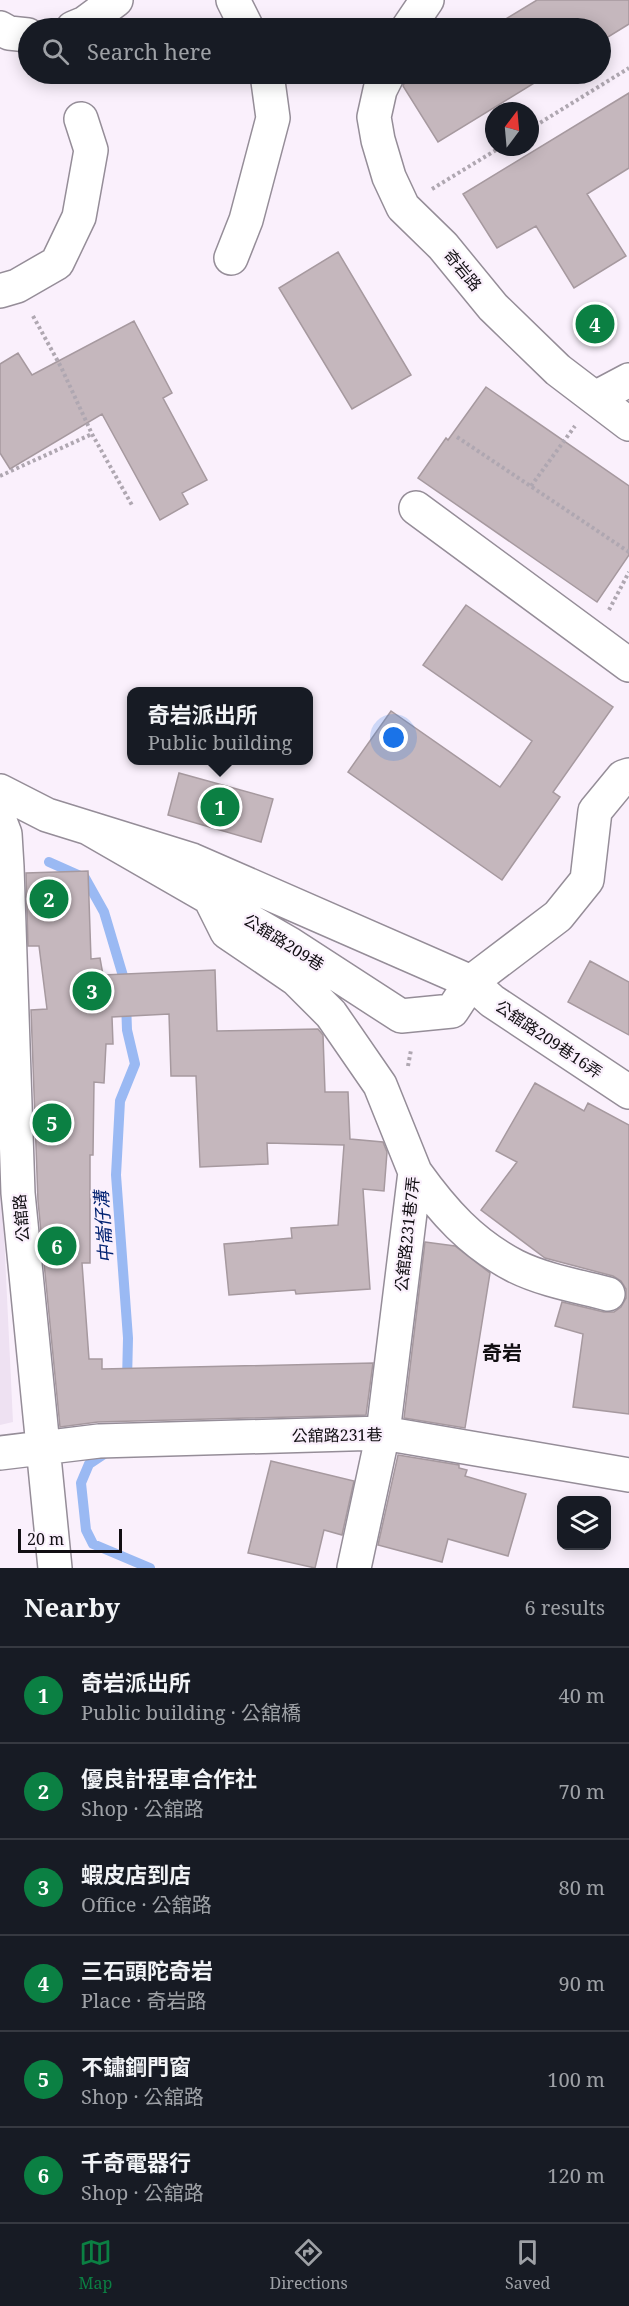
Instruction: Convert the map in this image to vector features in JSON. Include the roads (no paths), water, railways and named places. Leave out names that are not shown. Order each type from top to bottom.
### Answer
[{"type":"street","points":[[92,18],[117,0]]},
{"type":"street","points":[[233,0],[242,18]]},
{"type":"street","points":[[415,18],[427,0]]},
{"type":"street","points":[[0,28],[9,33],[18,34]]},
{"type":"street","points":[[231,258],[246,220],[273,118],[268,84]]},
{"type":"street","name":"奇岩路","points":[[383,84],[374,117],[389,177],[403,207],[443,246],[493,307],[558,370],[588,409],[629,424]]},
{"type":"street","points":[[8,289],[57,263],[79,217],[91,150],[81,119]]},
{"type":"street","points":[[588,409],[629,380]]},
{"type":"street","points":[[416,508],[629,665]]},
{"type":"street","name":"公舘路209巷","points":[[90,829],[290,944],[401,1016],[452,1011],[471,982],[558,916],[587,880],[595,811],[623,777],[629,775]]},
{"type":"street","name":"公舘路209巷","points":[[0,791],[47,814],[192,860],[471,982]]},
{"type":"street","name":"公舘路","points":[[2,827],[7,867],[18,1193],[55,1568]]},
{"type":"street","name":"公舘路231巷7弄","points":[[209,896],[227,932],[296,979],[331,1014],[380,1085],[415,1172],[383,1433],[354,1564]]},
{"type":"street","name":"公舘路209巷16弄","points":[[471,982],[492,1001],[629,1092]]},
{"type":"street","points":[[415,1172],[438,1205],[465,1232],[515,1266],[555,1281],[608,1294]]},
{"type":"street","name":"公舘路231巷","points":[[0,1453],[42,1446],[132,1439],[383,1433],[629,1475]]},
{"type":"waterway","name":"中崙仔溝","points":[[49,862],[85,878],[104,912],[126,986]]},
{"type":"waterway","name":"中崙仔溝","points":[[126,1002],[127,1030],[135,1064],[120,1101],[116,1175],[128,1338],[127,1381]]},
{"type":"waterway","name":"中崙仔溝","points":[[110,1450],[89,1464],[81,1483],[86,1530],[93,1544],[150,1568]]},
{"type":"place","name":"三石頭陀奇岩","points":[[595,324]]},
{"type":"place","name":"奇岩派出所","points":[[220,807]]},
{"type":"place","name":"優良計程車合作社","points":[[49,899]]},
{"type":"place","name":"蝦皮店到店","points":[[92,991]]},
{"type":"place","name":"不鏽鋼門窗","points":[[52,1123]]},
{"type":"place","name":"千奇電器行","points":[[57,1246]]},
{"type":"district","name":"奇岩","points":[[502,1352]]}]
